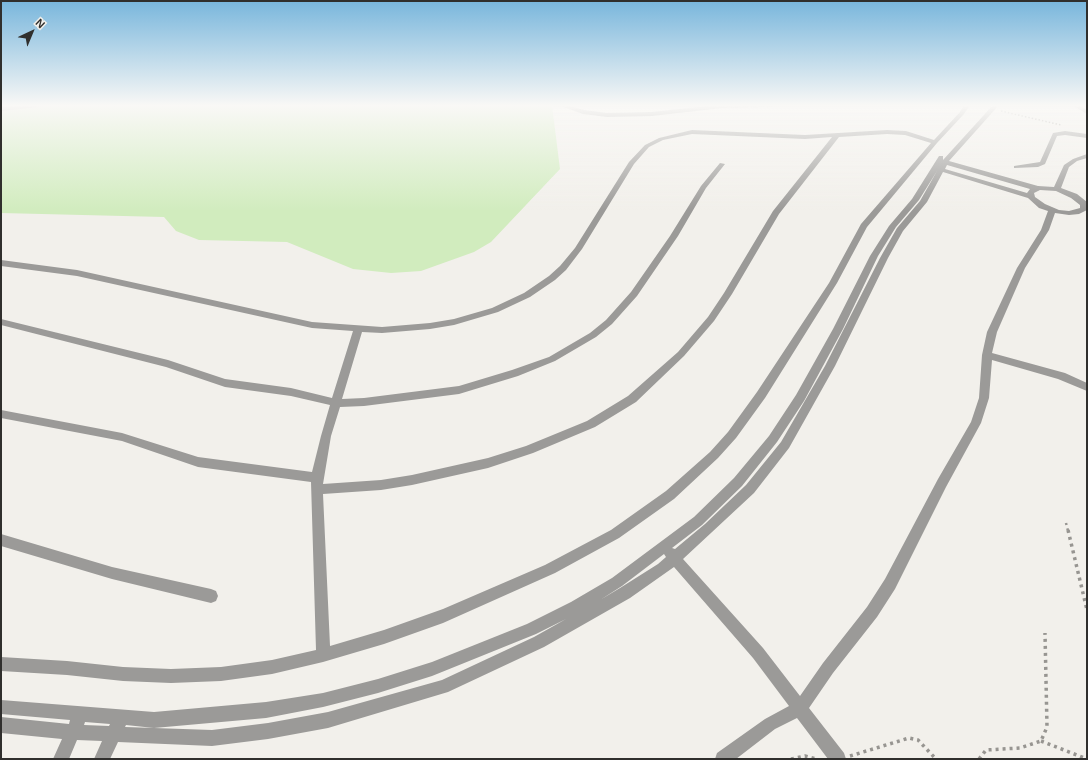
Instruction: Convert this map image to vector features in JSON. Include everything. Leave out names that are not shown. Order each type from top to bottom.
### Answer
[{"type":"street","points":[[1,263],[76,273],[312,325],[358,329],[406,329],[454,322],[494,310],[540,286],[558,273],[571,259],[631,163],[647,146],[658,140]]},
{"type":"street","points":[[1,414],[122,437],[198,462],[317,484],[380,486],[488,463],[530,450],[580,429],[613,412],[632,399],[681,354],[711,319],[728,294],[776,213],[833,140]]},
{"type":"street","points":[[1,664],[67,668],[123,674],[171,676],[229,673],[272,667],[322,655],[399,632],[498,593],[584,552],[615,534],[670,495],[714,455],[748,415],[833,283],[861,231],[935,142],[930,140]]},
{"type":"street","points":[[1,707],[121,718],[181,718],[266,710],[323,700],[378,686],[432,669],[531,629],[576,607],[617,582],[665,547],[698,521],[738,482],[773,439],[800,398],[838,329],[874,256],[893,226],[915,200],[939,165],[961,140]]},
{"type":"street","points":[[1016,167],[1038,165],[1043,163],[1052,140]]},
{"type":"street","points":[[1057,189],[1066,166],[1075,160],[1087,156]]},
{"type":"street","points":[[1,322],[168,364],[225,383],[291,392],[336,403],[364,402],[459,390],[534,367],[574,347],[598,331],[623,308],[674,236],[703,187],[722,164]]},
{"type":"street","points":[[939,165],[1036,188],[1057,189],[1078,198],[1084,204],[1085,210],[1069,213],[1052,210],[1038,204],[1030,196],[939,165]]},
{"type":"street","points":[[1,725],[73,732],[212,738],[268,731],[328,720],[443,687],[539,642],[584,618],[625,593],[675,557],[750,489],[785,445],[830,366],[887,252],[900,230],[923,202],[939,165]]},
{"type":"street","points":[[1030,196],[1031,191],[1036,188]]},
{"type":"street","points":[[723,759],[770,724],[800,708],[828,668],[872,612],[890,584],[942,483],[971,435],[984,398],[987,355],[992,332],[1022,268],[1045,230],[1052,210]]},
{"type":"street","points":[[322,655],[317,484],[326,436],[358,329]]},
{"type":"street","points":[[987,355],[1061,376],[1087,387]]},
{"type":"street","points":[[1,540],[112,573],[212,596]]},
{"type":"street","points":[[665,547],[728,621],[758,653],[838,759]]},
{"type":"street","points":[[61,759],[80,714]]},
{"type":"street","points":[[102,759],[121,718]]},
{"type":"path","points":[[1066,523],[1087,610]]},
{"type":"path","points":[[1041,741],[1047,728],[1045,633]]},
{"type":"path","points":[[838,759],[909,738],[918,740],[936,759]]},
{"type":"path","points":[[979,759],[986,750],[1020,748],[1041,741],[1086,759]]},
{"type":"path","points":[[791,759],[805,756],[816,759]]},
{"type":"green space","points":[[1,140],[556,140],[560,169],[491,242],[474,252],[421,271],[391,273],[353,269],[287,242],[199,240],[176,231],[164,217],[1,213]]}]
